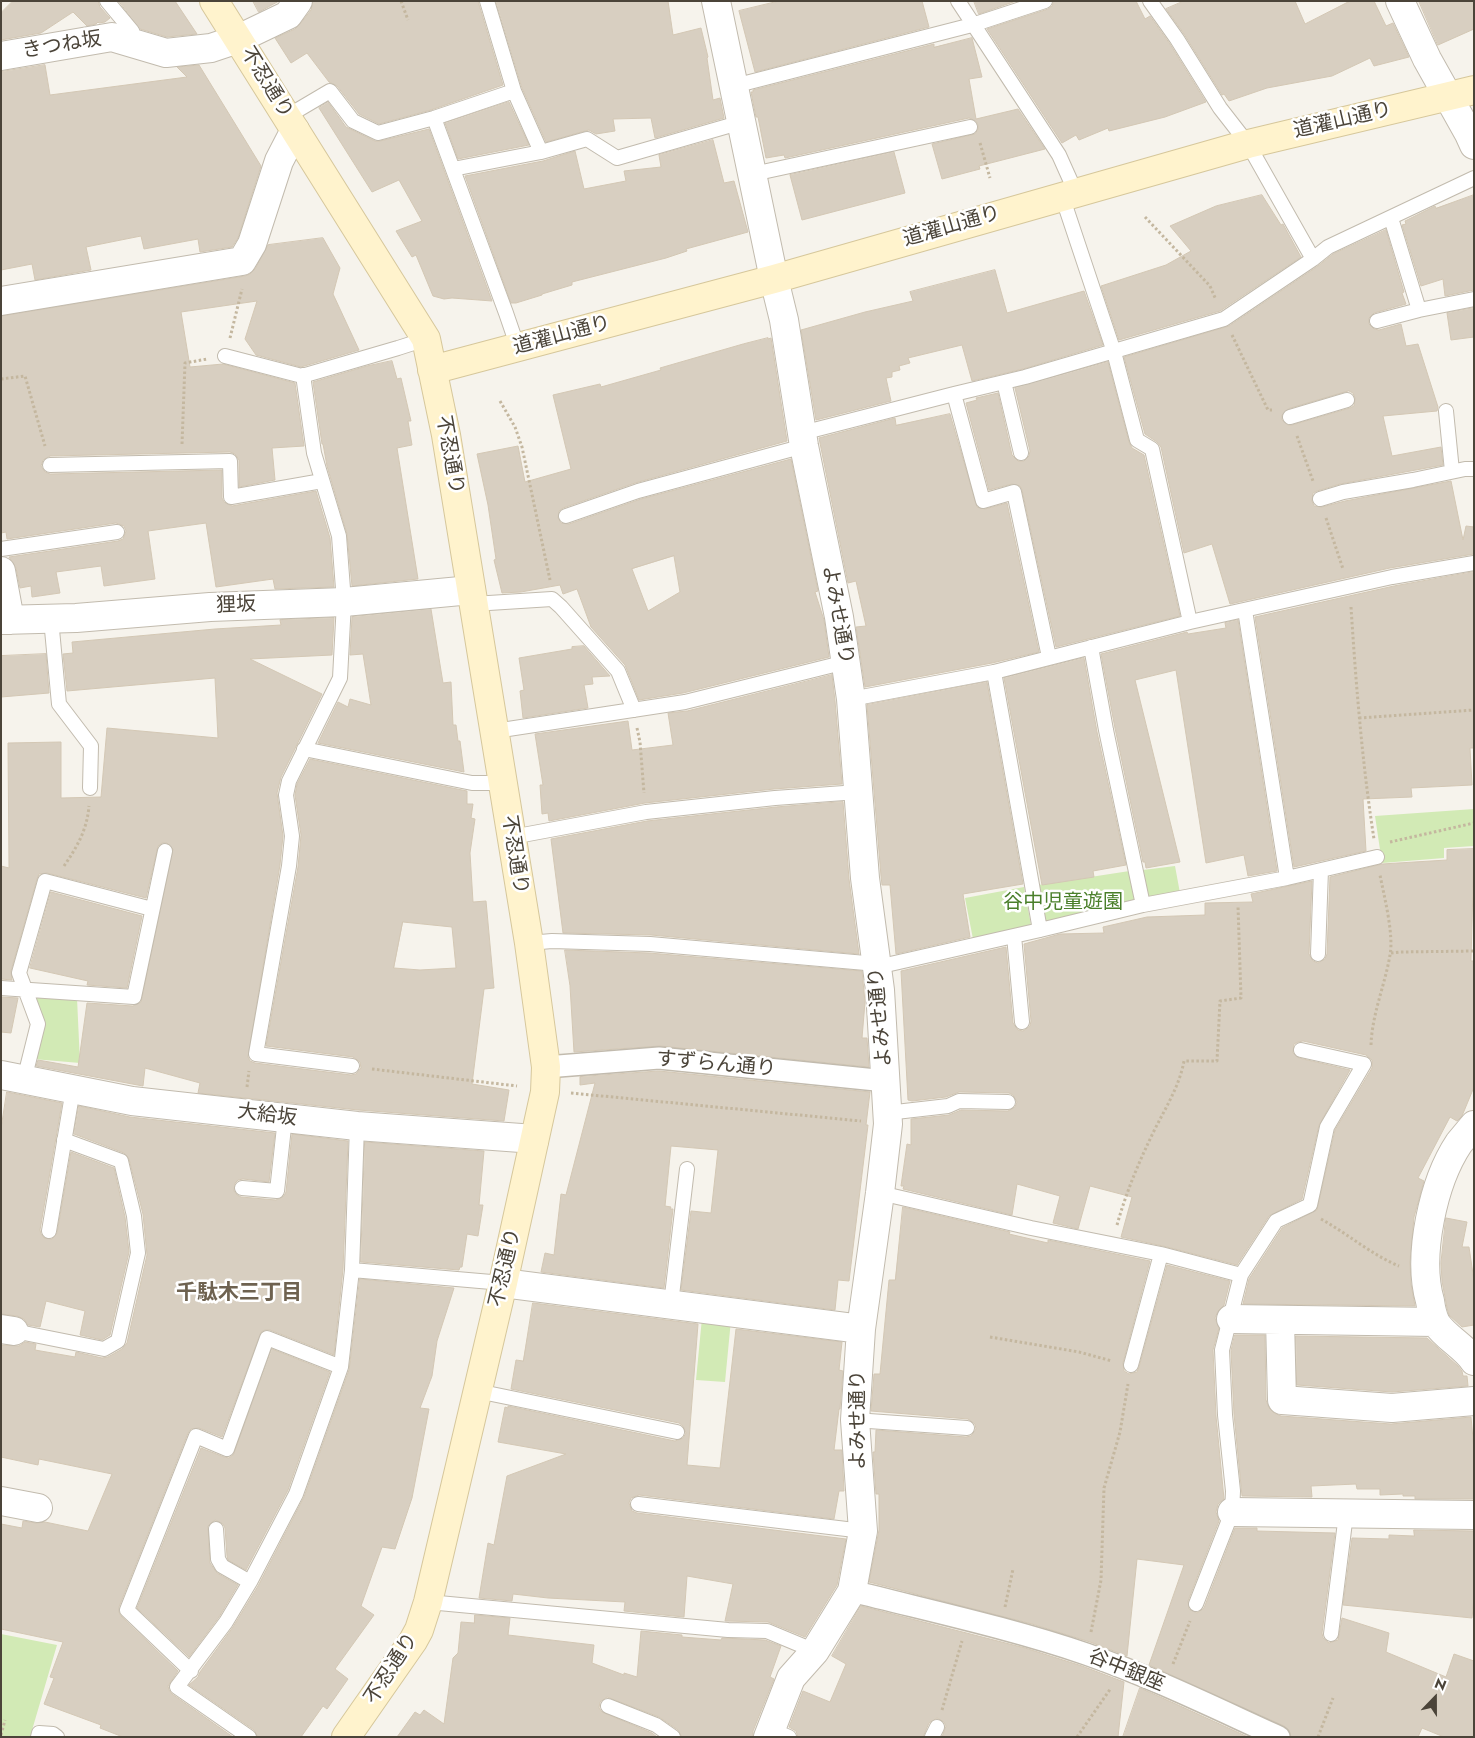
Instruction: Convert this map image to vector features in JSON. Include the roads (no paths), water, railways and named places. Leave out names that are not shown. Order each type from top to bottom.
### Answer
[{"type":"main road","name":"不忍通り","points":[[214,1],[426,339],[446,435],[512,837],[529,943],[546,1079],[503,1283],[428,1602],[419,1630],[413,1641],[346,1737]]},
{"type":"main road","name":"道灌山通り","points":[[432,370],[774,279],[1248,144],[1461,93]]},
{"type":"street","name":"きつね坂","points":[[2,54],[112,37],[166,54],[211,48],[238,39],[288,15],[298,1]]},
{"type":"street","points":[[1400,1],[1427,59],[1461,93],[1474,145]]},
{"type":"street","name":"よみせ通り","points":[[717,2],[784,320],[803,440],[839,617],[851,699],[865,878],[880,990],[886,1081],[887,1118],[880,1193],[861,1329],[855,1420],[863,1531],[852,1591],[815,1651],[791,1678],[776,1734]]},
{"type":"street","points":[[1,301],[242,261],[252,244],[291,123]]},
{"type":"street","points":[[1,571],[5,620]]},
{"type":"street","name":"狸坂","points":[[5,620],[51,620],[210,607],[472,597]]},
{"type":"street","name":"すずらん通り","points":[[546,1079],[659,1058],[886,1081]]},
{"type":"street","name":"大給坂","points":[[12,1077],[132,1101],[357,1126],[521,1138],[534,1141]]},
{"type":"street","points":[[1473,1358],[1446,1334],[1436,1322],[1424,1276],[1425,1242],[1437,1194],[1459,1144],[1474,1125]]},
{"type":"street","points":[[503,1283],[861,1329]]},
{"type":"street","points":[[1231,1319],[1436,1322]]},
{"type":"street","points":[[1280,1320],[1282,1400],[1392,1408],[1474,1401]]},
{"type":"street","points":[[1,1501],[38,1508]]},
{"type":"street","points":[[1232,1512],[1474,1515]]},
{"type":"street","name":"谷中銀座","points":[[852,1591],[1000,1629],[1085,1654],[1122,1668],[1279,1737]]},
{"type":"lane","points":[[107,1],[132,32],[126,42]]},
{"type":"lane","points":[[487,1],[514,91],[541,152]]},
{"type":"lane","points":[[958,1],[1059,155],[1137,440],[1152,449],[1190,622]]},
{"type":"lane","points":[[734,86],[972,25],[1045,1]]},
{"type":"lane","points":[[1151,1],[1177,38],[1220,108],[1248,144],[1314,259]]},
{"type":"lane","points":[[291,123],[330,91],[353,122],[378,133],[434,118],[514,91]]},
{"type":"lane","points":[[434,118],[518,348]]},
{"type":"lane","points":[[453,169],[541,152],[587,139],[617,158],[742,122]]},
{"type":"lane","points":[[753,174],[970,126]]},
{"type":"lane","points":[[566,516],[954,394],[1114,352],[1224,319],[1314,259],[1328,247],[1474,178]]},
{"type":"lane","points":[[1391,218],[1419,310]]},
{"type":"lane","points":[[1376,321],[1419,310],[1474,300]]},
{"type":"lane","points":[[225,356],[303,375],[426,339]]},
{"type":"lane","points":[[303,375],[314,453],[339,536],[344,602],[340,678],[304,749],[289,782],[286,795],[292,836],[289,866],[256,1054],[352,1066]]},
{"type":"lane","points":[[1004,382],[1021,454]]},
{"type":"lane","points":[[954,394],[983,501],[1014,492],[1049,657]]},
{"type":"lane","points":[[1290,417],[1347,400]]},
{"type":"lane","points":[[1446,412],[1452,471]]},
{"type":"lane","points":[[50,464],[230,461],[231,496],[322,481]]},
{"type":"lane","points":[[1320,499],[1343,492],[1413,480],[1465,468],[1474,470]]},
{"type":"lane","points":[[1,549],[117,532]]},
{"type":"lane","points":[[851,699],[994,672],[1190,622],[1349,586],[1474,563]]},
{"type":"lane","points":[[472,597],[552,599],[618,671],[634,710]]},
{"type":"lane","points":[[1245,610],[1287,878]]},
{"type":"lane","points":[[51,620],[59,704],[91,746],[90,788]]},
{"type":"lane","points":[[1091,647],[1106,730],[1143,905]]},
{"type":"lane","points":[[494,731],[685,702],[846,662]]},
{"type":"lane","points":[[994,672],[1040,930]]},
{"type":"lane","points":[[304,749],[472,783],[503,783]]},
{"type":"lane","points":[[512,837],[646,812],[776,798],[858,792]]},
{"type":"lane","points":[[1,988],[134,997],[165,851]]},
{"type":"lane","points":[[529,943],[552,941],[650,944],[877,965],[1014,936],[1143,905],[1287,878],[1377,857]]},
{"type":"lane","points":[[1318,954],[1321,870]]},
{"type":"lane","points":[[12,1077],[38,1024],[19,973],[45,881],[152,909]]},
{"type":"lane","points":[[1014,936],[1022,1022]]},
{"type":"lane","points":[[1196,1604],[1232,1512],[1233,1491],[1225,1415],[1222,1350],[1241,1275],[1276,1220],[1310,1206],[1327,1127],[1364,1064],[1301,1050]]},
{"type":"lane","points":[[49,1230],[73,1089]]},
{"type":"lane","points":[[887,1118],[948,1106],[959,1101],[1008,1102]]},
{"type":"lane","points":[[242,1188],[277,1192],[285,1118]]},
{"type":"lane","points":[[249,1737],[178,1687],[226,1622],[250,1582],[296,1494],[341,1366],[352,1270],[357,1126]]},
{"type":"lane","points":[[8,1330],[104,1349],[118,1341],[138,1253],[134,1216],[121,1161],[64,1140]]},
{"type":"lane","points":[[671,1304],[687,1169]]},
{"type":"lane","points":[[880,1193],[1031,1228],[1161,1254],[1241,1275]]},
{"type":"lane","points":[[1132,1366],[1161,1254]]},
{"type":"lane","points":[[352,1270],[503,1283]]},
{"type":"lane","points":[[191,1671],[126,1610],[196,1436],[227,1449],[267,1338],[341,1366]]},
{"type":"lane","points":[[477,1391],[677,1432]]},
{"type":"lane","points":[[855,1420],[967,1428]]},
{"type":"lane","points":[[638,1504],[863,1531]]},
{"type":"lane","points":[[1331,1634],[1346,1514]]},
{"type":"lane","points":[[216,1529],[218,1559],[222,1566],[250,1582]]},
{"type":"lane","points":[[428,1602],[728,1630],[768,1632],[815,1651]]},
{"type":"lane","points":[[608,1706],[656,1726],[673,1737]]},
{"type":"lane","points":[[38,1737],[39,1733],[52,1734],[57,1737]]},
{"type":"district","name":"千駄木三丁目","points":[[239,1294]]},
{"type":"park label","name":"谷中児童遊園","points":[[1063,903]]}]
